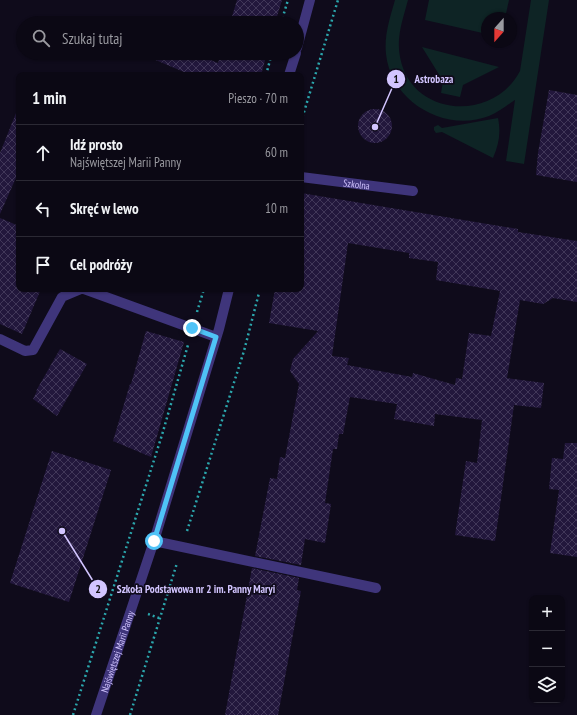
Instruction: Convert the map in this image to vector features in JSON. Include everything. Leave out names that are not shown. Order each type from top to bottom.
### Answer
[{"type":"street","points":[[304,22],[310,0]]},
{"type":"street","points":[[290,72],[294,60]]},
{"type":"street","name":"Szkolna","points":[[304,178],[413,191]]},
{"type":"street","points":[[0,339],[25,352],[33,350],[62,297],[74,292]]},
{"type":"street","points":[[92,292],[216,337]]},
{"type":"street","name":"Najświętszej Marii Panny","points":[[96,715],[154,541],[229,292]]},
{"type":"street","points":[[154,541],[376,588]]},
{"type":"path","points":[[283,16],[288,0]]},
{"type":"path","points":[[304,112],[338,0]]},
{"type":"path","points":[[267,72],[270,60]]},
{"type":"path","points":[[73,715],[160,442],[203,292]]},
{"type":"path","points":[[130,715],[244,351],[259,292]]},
{"type":"green space","points":[[395,0],[408,0],[399,42],[400,57],[407,77],[420,92],[436,102],[454,106],[473,105],[491,99],[508,88],[520,71],[531,0],[549,0],[524,164],[506,161],[515,100],[489,116],[472,120],[455,120],[438,117],[423,109],[409,99],[398,86],[390,71],[386,54],[388,27]]},
{"type":"green space","points":[[429,0],[509,0],[506,12],[481,12],[481,33],[425,20]]},
{"type":"green space","points":[[422,47],[499,67],[463,85],[460,97],[441,93],[443,81]]},
{"type":"green space","points":[[498,118],[499,138],[493,158],[442,132],[436,133],[434,130],[434,127],[438,125],[442,128]]},
{"type":"building","points":[[237,0],[282,0],[277,16],[232,16]]},
{"type":"building","points":[[156,60],[210,60],[218,63],[219,60],[265,60],[262,72],[184,72]]},
{"type":"building","points":[[549,90],[577,95],[577,182],[536,175],[538,153]]},
{"type":"building","points":[[375,109],[387,114],[392,126],[387,138],[375,143],[363,138],[358,126],[363,114]]},
{"type":"building","points":[[16,113],[16,178],[0,214],[0,153]]},
{"type":"building","points":[[304,193],[518,229],[518,232],[577,241],[577,302],[553,298],[543,304],[520,300],[507,378],[544,383],[541,408],[514,405],[495,541],[455,535],[466,461],[477,463],[482,420],[435,414],[434,426],[394,419],[397,404],[350,397],[343,434],[339,434],[337,449],[333,449],[325,503],[331,504],[325,543],[305,539],[301,565],[255,556],[270,478],[277,479],[280,457],[285,458],[299,384],[290,371],[293,359],[318,331],[269,323],[274,292],[304,292]],"holes":[[[348,243],[409,253],[409,258],[438,262],[436,280],[500,291],[491,336],[469,333],[462,379],[456,378],[455,385],[413,373],[412,377],[347,365],[349,358],[332,356]]]},
{"type":"building","points":[[0,218],[16,225],[16,292],[40,292],[22,334],[0,324]]},
{"type":"building","points":[[146,331],[184,342],[151,457],[113,441]]},
{"type":"building","points":[[60,349],[87,364],[57,416],[33,399]]},
{"type":"building","points":[[565,443],[577,443],[577,557],[550,553],[559,490],[549,489],[552,458],[563,459]]},
{"type":"building","points":[[52,451],[111,470],[69,602],[10,583]]},
{"type":"building","points":[[252,568],[299,578],[297,590],[301,591],[278,715],[225,715]]},
{"type":"place","name":"Astrobaza","points":[[375,127]]},
{"type":"place","name":"Szkoła Podstawowa nr 2 im. Panny Maryi","points":[[62,531]]},
{"type":"route","points":[[154,541],[216,337],[192,328]]}]
